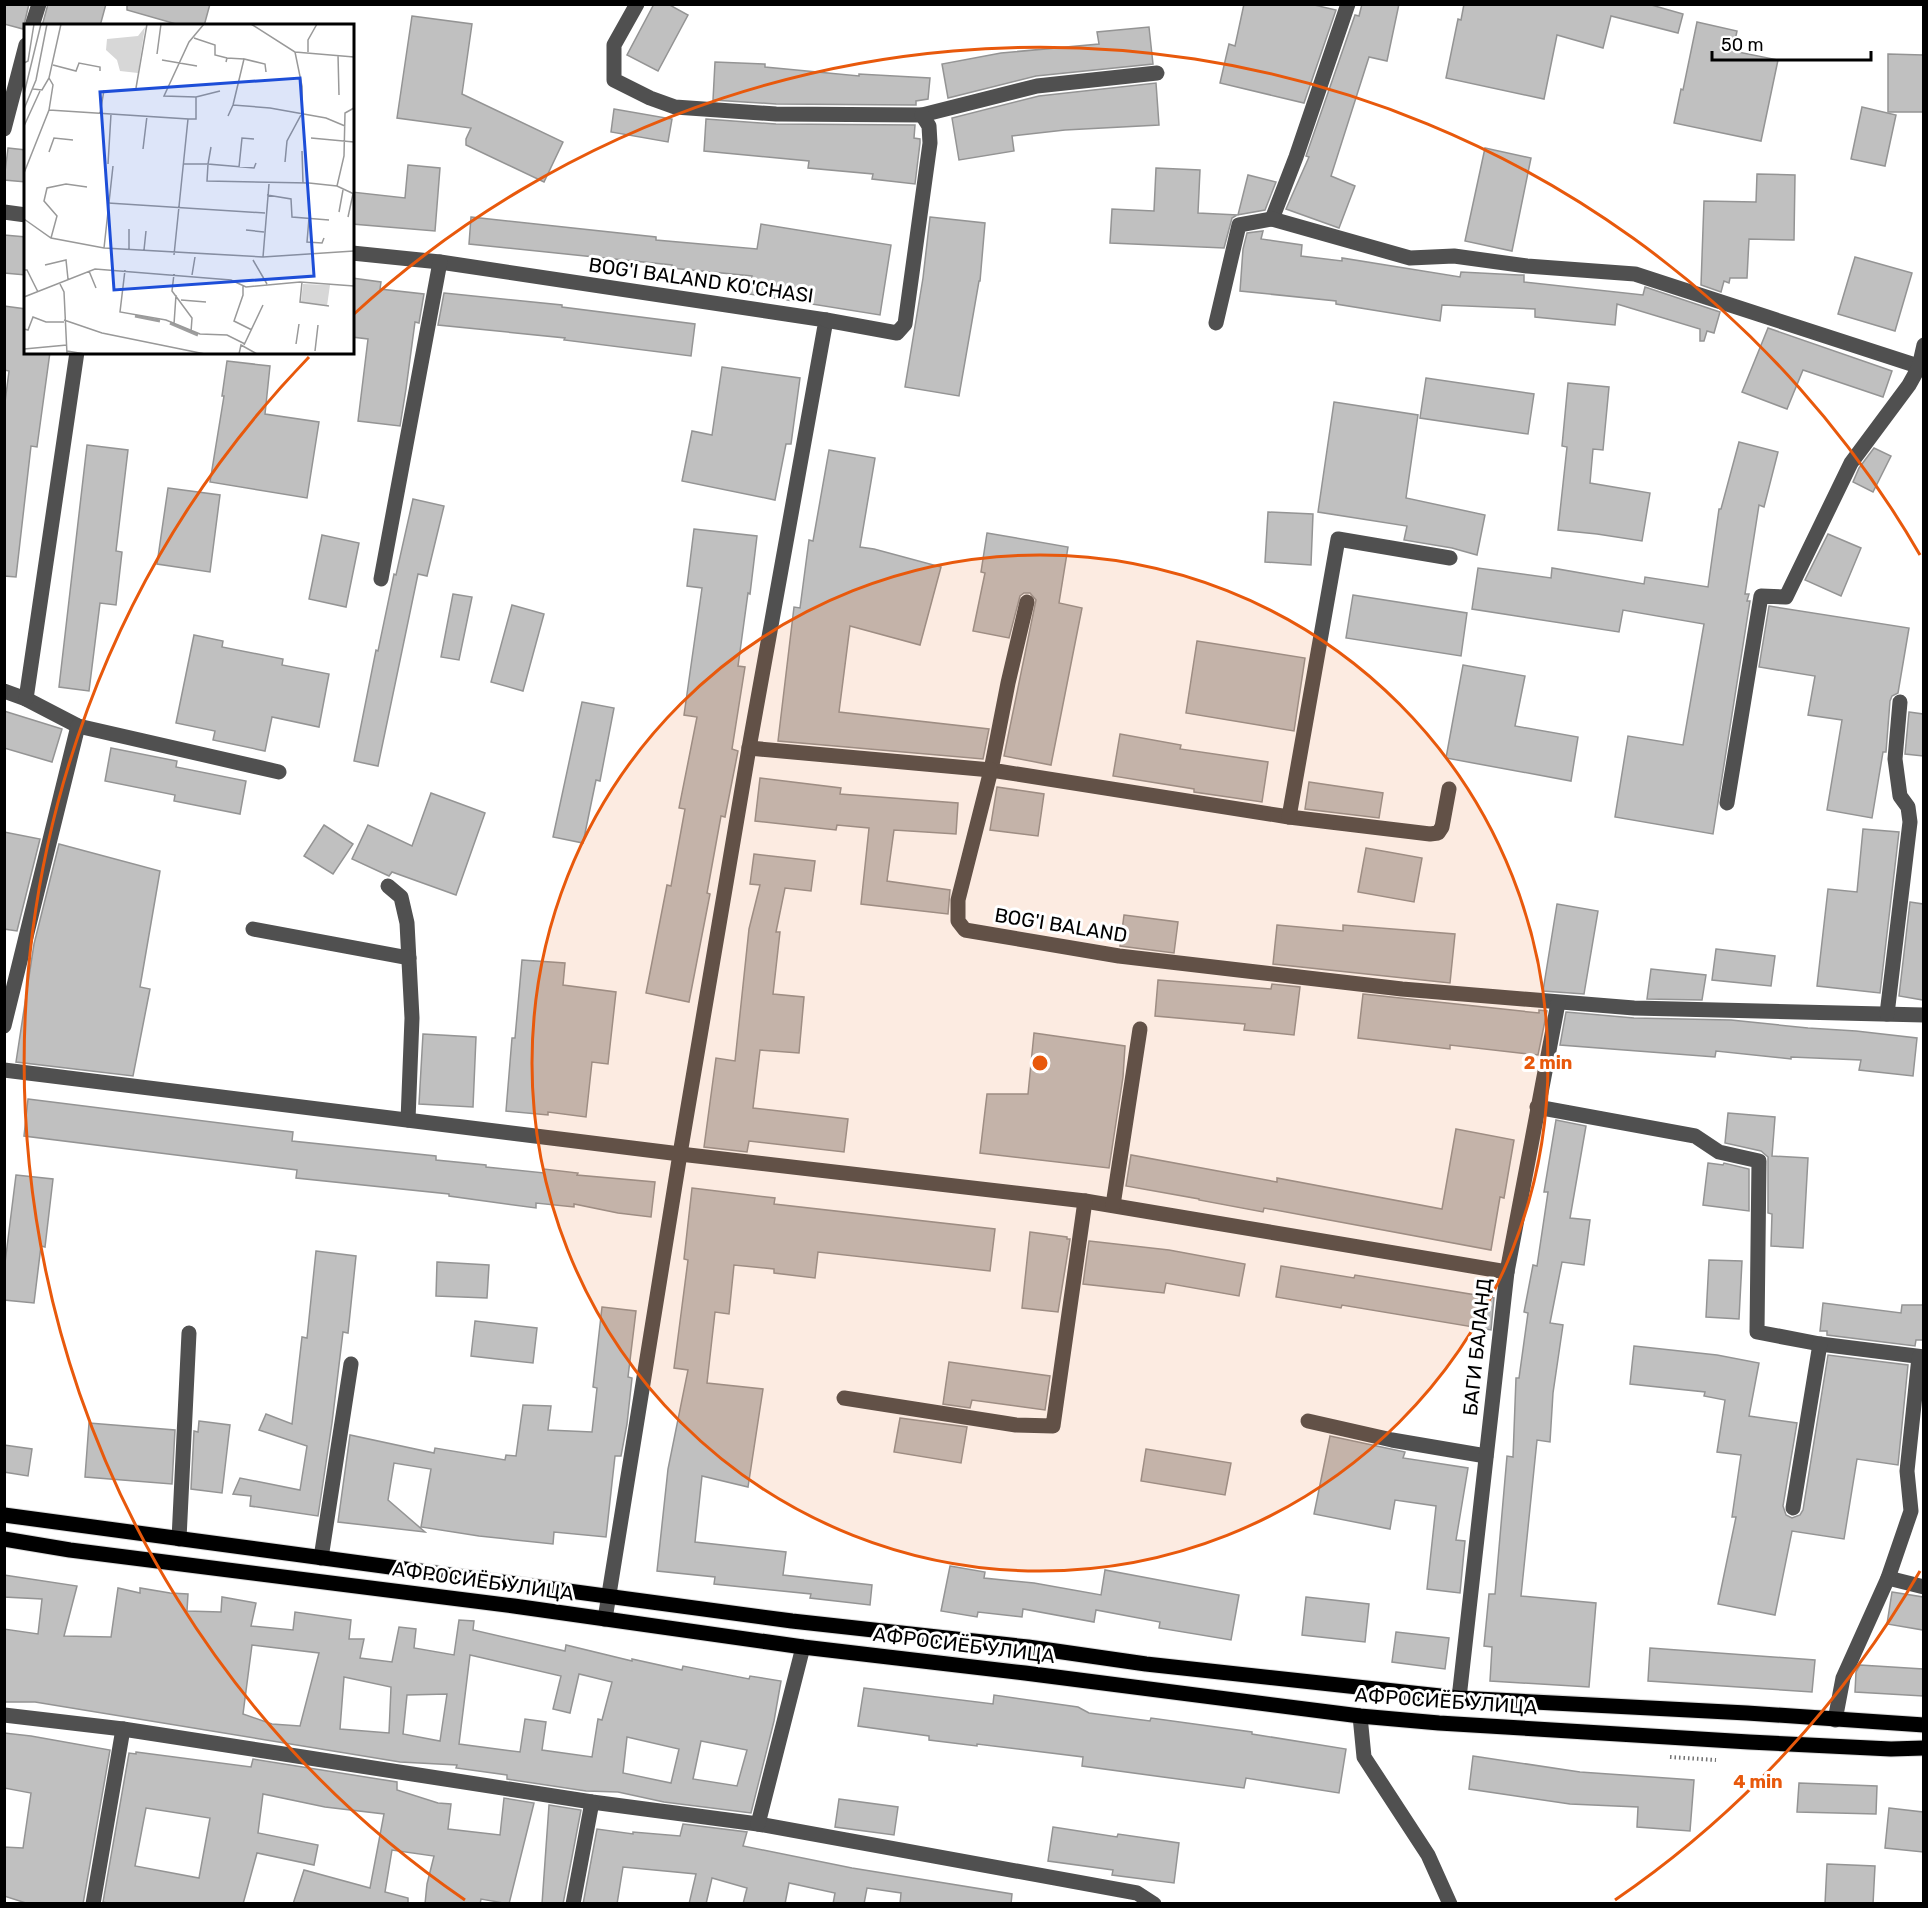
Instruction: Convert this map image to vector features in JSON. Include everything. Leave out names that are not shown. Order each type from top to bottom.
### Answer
[{"type":"main road","name":"АФРОСИЁБ УЛИЦА","points":[[4,1515],[607,1597],[792,1621],[1028,1647],[1146,1664],[1459,1698],[1923,1725]]},
{"type":"main road","name":"АФРОСИЁБ УЛИЦА","points":[[4,1539],[70,1550],[315,1580],[803,1647],[1360,1716],[1749,1743],[1923,1748]]},
{"type":"main road","points":[[1025,1673],[1028,1647]]},
{"type":"main road","points":[[1139,1689],[1146,1664]]},
{"type":"street","points":[[33,24],[39,4]]},
{"type":"street","points":[[637,4],[614,45],[614,80],[650,98],[675,107],[776,114],[922,115],[1037,86],[1157,73]]},
{"type":"street","points":[[1272,219],[1296,157],[1348,4]]},
{"type":"street","points":[[4,129],[24,53]]},
{"type":"street","points":[[826,320],[897,333],[905,324],[930,143],[929,126],[922,115]]},
{"type":"street","points":[[4,212],[24,215]]},
{"type":"street","points":[[1216,323],[1239,225],[1272,219],[1410,258],[1454,256],[1527,266],[1635,274],[1921,368]]},
{"type":"street","name":"BOG'I BALAND KO'CHASI","points":[[354,253],[440,262],[826,320],[749,748],[680,1154],[605,1619]]},
{"type":"street","points":[[381,579],[440,262]]},
{"type":"street","points":[[1727,803],[1761,596],[1786,597],[1851,463],[1921,368],[1923,345]]},
{"type":"street","points":[[26,699],[77,354]]},
{"type":"street","points":[[1289,817],[1338,539],[1450,558]]},
{"type":"street","name":"BOG'I BALAND","points":[[1027,602],[991,770],[958,900],[958,921],[965,930],[1119,956],[1390,988],[1558,1003],[1634,1008],[1923,1015]]},
{"type":"street","points":[[4,691],[26,699],[78,726],[279,772]]},
{"type":"street","points":[[1887,1014],[1910,822],[1908,807],[1900,796],[1895,759],[1900,702]]},
{"type":"street","points":[[4,1026],[78,726]]},
{"type":"street","points":[[749,748],[991,770],[1289,817],[1430,834],[1438,833],[1442,827],[1449,789]]},
{"type":"street","points":[[388,886],[401,897],[407,922],[412,1018],[408,1120]]},
{"type":"street","points":[[253,929],[409,958]]},
{"type":"street","name":"БАГИ БАЛАНД","points":[[1459,1698],[1507,1272],[1558,1003]]},
{"type":"street","points":[[1113,1206],[1140,1029]]},
{"type":"street","points":[[4,1070],[680,1154],[1085,1201],[1507,1272]]},
{"type":"street","points":[[1538,1107],[1695,1136],[1719,1152],[1759,1161],[1757,1332],[1820,1344],[1921,1357],[1906,1471],[1911,1511],[1888,1578],[1844,1678],[1835,1719]]},
{"type":"street","points":[[844,1398],[1016,1425],[1053,1426],[1085,1201]]},
{"type":"street","points":[[179,1539],[189,1333]]},
{"type":"street","points":[[1793,1508],[1820,1344]]},
{"type":"street","points":[[321,1558],[351,1364]]},
{"type":"street","points":[[1308,1421],[1392,1440],[1486,1456]]},
{"type":"street","points":[[1888,1578],[1923,1587]]},
{"type":"street","points":[[758,1824],[803,1647]]},
{"type":"street","points":[[4,1715],[123,1729],[592,1802],[758,1824],[1137,1893],[1154,1904]]},
{"type":"street","points":[[1360,1716],[1364,1757],[1428,1855],[1450,1904]]},
{"type":"street","points":[[93,1904],[123,1729]]},
{"type":"street","points":[[573,1904],[592,1802]]},
{"type":"building","points":[[4,4],[29,4],[23,29],[4,24]]},
{"type":"building","points":[[48,4],[106,4],[101,24],[43,24]]},
{"type":"building","points":[[127,4],[210,4],[205,24],[176,24],[127,10]]},
{"type":"building","points":[[654,4],[668,4],[688,15],[658,71],[627,55]]},
{"type":"building","points":[[1244,4],[1310,4],[1336,10],[1304,103],[1220,83],[1229,44],[1235,46]]},
{"type":"building","points":[[1362,4],[1399,4],[1387,61],[1369,57],[1331,176],[1355,186],[1339,228],[1286,209],[1309,157],[1306,156],[1355,15],[1359,16]]},
{"type":"building","points":[[1464,4],[1648,4],[1683,14],[1678,33],[1611,16],[1603,48],[1557,35],[1544,99],[1446,78],[1458,19],[1461,20]]},
{"type":"building","points":[[412,16],[472,24],[462,94],[563,142],[544,182],[466,145],[471,128],[397,118]]},
{"type":"building","points":[[1697,22],[1737,31],[1733,51],[1778,60],[1761,141],[1674,123]]},
{"type":"building","points":[[1149,27],[1153,64],[1036,76],[948,98],[942,64],[1001,53],[1099,44],[1097,32]]},
{"type":"building","points":[[1888,54],[1923,55],[1923,112],[1888,112]]},
{"type":"building","points":[[715,62],[765,64],[765,67],[859,76],[859,74],[930,78],[928,99],[916,101],[916,105],[776,104],[713,100]]},
{"type":"building","points":[[1156,83],[1159,125],[1065,130],[1012,136],[1014,151],[959,160],[952,118],[1039,96]]},
{"type":"building","points":[[1862,107],[1896,115],[1885,166],[1851,159]]},
{"type":"building","points":[[614,109],[672,119],[668,142],[611,132]]},
{"type":"building","points":[[706,119],[776,124],[915,125],[914,138],[920,139],[920,143],[915,184],[872,179],[873,174],[808,168],[809,161],[704,151]]},
{"type":"building","points":[[8,148],[24,150],[24,182],[4,180]]},
{"type":"building","points":[[1485,148],[1531,158],[1512,251],[1465,241]]},
{"type":"building","points":[[408,165],[440,168],[435,231],[354,224],[354,192],[405,198]]},
{"type":"building","points":[[1156,168],[1200,170],[1198,213],[1237,215],[1232,218],[1224,248],[1110,243],[1112,209],[1154,211]]},
{"type":"building","points":[[1757,174],[1795,175],[1794,240],[1749,239],[1747,278],[1730,278],[1729,283],[1724,281],[1721,292],[1701,285],[1704,201],[1756,202]]},
{"type":"building","points":[[1248,175],[1276,182],[1265,210],[1238,215]]},
{"type":"building","points":[[471,217],[656,237],[656,240],[757,249],[761,224],[891,245],[880,315],[749,294],[752,276],[671,268],[672,265],[469,244]]},
{"type":"building","points":[[930,217],[985,223],[980,281],[959,396],[905,387],[923,278]]},
{"type":"building","points":[[1263,231],[1261,239],[1302,245],[1301,256],[1342,261],[1342,258],[1460,277],[1461,272],[1524,275],[1524,282],[1643,295],[1645,287],[1720,312],[1714,333],[1707,331],[1704,341],[1700,341],[1700,329],[1617,304],[1615,325],[1535,317],[1535,309],[1442,305],[1440,321],[1336,304],[1336,301],[1240,291],[1243,249],[1247,233]]},
{"type":"building","points":[[4,235],[24,237],[24,275],[4,273]]},
{"type":"building","points":[[1855,257],[1912,273],[1895,331],[1838,314]]},
{"type":"building","points":[[354,278],[381,282],[380,289],[424,294],[419,323],[415,322],[400,426],[358,421],[368,339],[354,337]]},
{"type":"building","points":[[444,293],[562,305],[562,307],[695,324],[691,356],[564,340],[565,338],[438,325]]},
{"type":"building","points":[[4,306],[24,309],[24,354],[50,354],[37,447],[31,446],[16,577],[4,576],[4,410],[9,371],[4,370]]},
{"type":"building","points":[[1768,328],[1892,371],[1883,397],[1803,370],[1787,409],[1742,392]]},
{"type":"building","points":[[227,361],[270,366],[265,414],[319,422],[307,498],[210,482],[224,396],[222,396]]},
{"type":"building","points":[[722,367],[800,378],[791,444],[786,444],[775,500],[682,481],[692,431],[712,435]]},
{"type":"building","points":[[1426,378],[1534,394],[1528,434],[1420,418]]},
{"type":"building","points":[[1568,383],[1609,387],[1603,450],[1593,449],[1590,483],[1650,493],[1642,541],[1558,530],[1567,447],[1562,446]]},
{"type":"building","points":[[1334,402],[1418,415],[1406,498],[1485,515],[1477,555],[1452,548],[1404,540],[1407,526],[1318,512]]},
{"type":"building","points":[[1739,442],[1778,452],[1764,507],[1759,505],[1745,594],[1749,594],[1747,601],[1750,601],[1713,834],[1615,817],[1628,736],[1683,745],[1704,624],[1623,610],[1619,632],[1472,609],[1478,568],[1551,578],[1552,568],[1644,584],[1645,577],[1708,587],[1719,509],[1721,509]]},
{"type":"building","points":[[87,445],[128,450],[116,551],[122,552],[116,605],[100,603],[89,691],[59,687]]},
{"type":"building","points":[[1874,448],[1891,456],[1873,492],[1853,482],[1859,468]]},
{"type":"building","points":[[829,450],[875,458],[860,547],[941,567],[920,645],[850,626],[839,712],[989,729],[983,759],[778,741],[794,607],[800,608],[809,540],[813,541]]},
{"type":"building","points":[[168,488],[220,495],[210,572],[157,564]]},
{"type":"building","points":[[413,499],[444,506],[427,576],[418,574],[378,766],[354,761],[376,650],[378,651]]},
{"type":"building","points":[[1268,512],[1313,514],[1311,565],[1265,562]]},
{"type":"building","points":[[694,529],[757,536],[738,666],[745,667],[732,749],[738,751],[725,817],[721,816],[707,893],[710,894],[689,1002],[646,993],[667,885],[671,886],[685,809],[679,808],[697,717],[684,715],[702,588],[687,586]]},
{"type":"building","points":[[987,533],[1068,547],[1059,603],[1082,608],[1051,765],[1004,756],[1036,600],[1030,593],[1020,596],[1009,638],[973,631],[985,573],[981,572]]},
{"type":"building","points":[[1828,534],[1861,548],[1841,596],[1805,580]]},
{"type":"building","points":[[322,535],[359,543],[346,607],[309,599]]},
{"type":"building","points":[[453,594],[472,597],[459,660],[441,657]]},
{"type":"building","points":[[1353,595],[1467,613],[1461,656],[1346,638]]},
{"type":"building","points":[[512,605],[544,614],[523,691],[491,682]]},
{"type":"building","points":[[1769,606],[1909,628],[1898,693],[1892,696],[1890,701],[1886,752],[1883,752],[1872,818],[1827,810],[1842,720],[1808,715],[1815,676],[1759,667]]},
{"type":"building","points":[[194,635],[223,641],[222,647],[283,659],[282,665],[329,674],[319,727],[272,717],[265,751],[213,740],[215,731],[176,723]]},
{"type":"building","points":[[1197,641],[1305,658],[1294,731],[1186,713]]},
{"type":"building","points":[[1463,665],[1525,676],[1515,726],[1578,737],[1571,781],[1446,758]]},
{"type":"building","points":[[582,702],[614,708],[600,781],[596,780],[583,843],[553,837]]},
{"type":"building","points":[[4,711],[62,729],[52,762],[4,748]]},
{"type":"building","points":[[1909,712],[1923,714],[1923,756],[1905,754]]},
{"type":"building","points":[[1120,734],[1181,745],[1180,749],[1268,762],[1262,802],[1194,792],[1194,789],[1113,776]]},
{"type":"building","points":[[111,748],[177,761],[176,767],[246,781],[240,814],[174,801],[175,795],[105,781]]},
{"type":"building","points":[[760,778],[841,788],[840,794],[958,803],[956,834],[894,830],[887,881],[950,890],[948,914],[861,904],[869,828],[837,825],[836,830],[755,821]]},
{"type":"building","points":[[1309,782],[1383,793],[1379,818],[1305,809]]},
{"type":"building","points":[[997,787],[1044,794],[1038,836],[990,830]]},
{"type":"building","points":[[431,793],[485,813],[456,895],[392,872],[389,876],[352,859],[368,825],[412,846]]},
{"type":"building","points":[[324,825],[353,844],[333,874],[304,856]]},
{"type":"building","points":[[1863,829],[1899,832],[1880,993],[1817,986],[1828,889],[1857,892]]},
{"type":"building","points":[[4,832],[40,839],[17,931],[4,929]]},
{"type":"building","points":[[59,844],[160,871],[140,987],[150,989],[133,1076],[16,1062],[34,944]]},
{"type":"building","points":[[1366,848],[1422,858],[1414,902],[1358,892]]},
{"type":"building","points":[[754,854],[815,861],[811,891],[785,888],[776,932],[780,932],[773,994],[804,997],[799,1053],[760,1050],[753,1108],[848,1119],[844,1152],[749,1141],[747,1152],[704,1147],[716,1058],[735,1061],[749,929],[760,885],[750,884]]},
{"type":"building","points":[[1910,902],[1923,904],[1923,1000],[1899,996]]},
{"type":"building","points":[[1557,904],[1598,911],[1584,994],[1543,991]]},
{"type":"building","points":[[1124,915],[1178,922],[1174,953],[1120,946]]},
{"type":"building","points":[[1277,925],[1343,931],[1343,925],[1455,934],[1450,983],[1273,964]]},
{"type":"building","points":[[1716,949],[1775,956],[1771,986],[1712,980]]},
{"type":"building","points":[[522,960],[565,963],[563,985],[616,992],[608,1064],[592,1062],[586,1117],[548,1112],[548,1115],[506,1111]]},
{"type":"building","points":[[1651,969],[1706,975],[1702,1000],[1647,999]]},
{"type":"building","points":[[1158,980],[1271,989],[1272,984],[1300,987],[1294,1035],[1244,1030],[1245,1024],[1155,1016]]},
{"type":"building","points":[[1363,994],[1539,1013],[1539,1010],[1547,1011],[1538,1055],[1450,1045],[1450,1049],[1358,1038]]},
{"type":"building","points":[[1566,1012],[1634,1018],[1731,1020],[1917,1038],[1913,1076],[1859,1070],[1861,1060],[1791,1057],[1791,1059],[1716,1051],[1715,1057],[1560,1045]]},
{"type":"building","points":[[1034,1033],[1125,1046],[1123,1077],[1109,1168],[980,1153],[987,1094],[1028,1094]]},
{"type":"building","points":[[423,1034],[476,1037],[473,1107],[419,1104]]},
{"type":"building","points":[[28,1099],[293,1132],[292,1141],[436,1156],[436,1160],[486,1165],[486,1167],[544,1173],[544,1169],[578,1173],[577,1175],[655,1182],[651,1217],[574,1204],[574,1207],[536,1203],[536,1208],[449,1196],[449,1194],[296,1178],[297,1170],[24,1136]]},
{"type":"building","points":[[1728,1113],[1775,1117],[1772,1156],[1808,1158],[1803,1248],[1771,1246],[1772,1214],[1768,1213],[1768,1157],[1761,1151],[1725,1143]]},
{"type":"building","points":[[1556,1120],[1586,1126],[1570,1218],[1590,1220],[1584,1265],[1562,1262],[1550,1323],[1563,1325],[1553,1393],[1550,1442],[1537,1440],[1521,1596],[1596,1603],[1589,1687],[1490,1681],[1492,1647],[1484,1646],[1489,1594],[1495,1594],[1507,1456],[1513,1457],[1516,1378],[1519,1378],[1528,1313],[1524,1312],[1533,1265],[1537,1266],[1548,1192],[1544,1192]]},
{"type":"building","points":[[1456,1129],[1514,1140],[1504,1198],[1500,1197],[1491,1250],[1264,1208],[1263,1212],[1126,1186],[1131,1155],[1277,1182],[1277,1178],[1442,1209]]},
{"type":"building","points":[[1708,1163],[1723,1165],[1724,1163],[1749,1169],[1749,1211],[1703,1205]]},
{"type":"building","points":[[16,1175],[53,1179],[45,1247],[41,1246],[34,1303],[4,1300],[4,1271]]},
{"type":"building","points":[[692,1188],[775,1198],[774,1204],[995,1229],[990,1271],[818,1252],[815,1278],[774,1273],[774,1269],[734,1265],[729,1314],[715,1312],[707,1383],[763,1389],[748,1487],[702,1476],[695,1542],[786,1552],[783,1575],[872,1585],[870,1605],[810,1598],[811,1594],[714,1584],[715,1577],[657,1571],[668,1469],[688,1370],[674,1368],[688,1260],[684,1259]]},
{"type":"building","points":[[1030,1232],[1070,1239],[1058,1312],[1022,1308]]},
{"type":"building","points":[[1089,1241],[1169,1250],[1245,1264],[1239,1296],[1166,1283],[1164,1293],[1083,1284]]},
{"type":"building","points":[[316,1251],[356,1256],[348,1333],[343,1332],[318,1516],[250,1506],[251,1496],[233,1494],[240,1478],[300,1490],[307,1446],[259,1430],[266,1414],[292,1424],[302,1337],[307,1338]]},
{"type":"building","points":[[1709,1260],[1742,1261],[1739,1319],[1706,1317]]},
{"type":"building","points":[[437,1262],[489,1265],[487,1298],[436,1296]]},
{"type":"building","points":[[1281,1266],[1354,1278],[1355,1275],[1494,1298],[1491,1330],[1342,1305],[1341,1308],[1276,1297]]},
{"type":"building","points":[[1823,1303],[1901,1313],[1902,1305],[1923,1305],[1923,1340],[1916,1340],[1915,1346],[1827,1335],[1827,1331],[1820,1331]]},
{"type":"building","points":[[602,1307],[636,1311],[628,1377],[632,1378],[627,1424],[621,1456],[615,1456],[606,1537],[554,1532],[553,1544],[421,1527],[431,1469],[394,1463],[388,1500],[425,1532],[338,1522],[350,1435],[434,1453],[435,1448],[505,1460],[506,1455],[516,1456],[523,1405],[551,1406],[548,1430],[592,1432],[597,1388],[593,1387]]},
{"type":"building","points":[[475,1321],[537,1328],[533,1363],[471,1356]]},
{"type":"building","points":[[1634,1346],[1717,1355],[1759,1363],[1749,1416],[1797,1423],[1783,1506],[1786,1515],[1792,1518],[1800,1515],[1803,1510],[1828,1355],[1908,1365],[1898,1465],[1857,1459],[1844,1539],[1792,1531],[1775,1615],[1718,1604],[1736,1517],[1732,1517],[1741,1455],[1717,1452],[1725,1400],[1704,1396],[1705,1392],[1630,1384]]},
{"type":"building","points":[[949,1362],[1050,1376],[1045,1410],[972,1400],[970,1408],[943,1404]]},
{"type":"building","points":[[900,1418],[967,1427],[961,1463],[894,1452]]},
{"type":"building","points":[[199,1421],[230,1425],[222,1493],[191,1489],[194,1431],[198,1432]]},
{"type":"building","points":[[89,1423],[175,1430],[172,1484],[85,1477]]},
{"type":"building","points":[[1330,1436],[1405,1452],[1403,1458],[1468,1468],[1456,1540],[1465,1541],[1460,1593],[1427,1589],[1436,1506],[1395,1500],[1390,1529],[1314,1514]]},
{"type":"building","points":[[4,1445],[32,1449],[28,1476],[4,1472]]},
{"type":"building","points":[[1146,1449],[1231,1463],[1225,1495],[1141,1481]]},
{"type":"building","points":[[950,1566],[985,1572],[984,1578],[1034,1583],[1101,1595],[1105,1570],[1239,1595],[1231,1640],[1159,1628],[1160,1622],[1096,1610],[1094,1622],[1023,1609],[1022,1617],[978,1612],[977,1617],[941,1611]]},
{"type":"building","points":[[4,1575],[77,1586],[64,1636],[111,1637],[118,1588],[140,1593],[140,1588],[188,1594],[187,1611],[221,1612],[222,1597],[256,1603],[251,1626],[293,1630],[295,1612],[351,1620],[349,1639],[364,1639],[360,1658],[392,1662],[399,1627],[416,1629],[414,1648],[454,1655],[459,1620],[474,1621],[473,1630],[565,1651],[566,1645],[682,1670],[683,1666],[749,1679],[750,1676],[781,1681],[774,1721],[751,1813],[664,1802],[618,1792],[586,1791],[507,1779],[507,1775],[456,1768],[457,1765],[400,1762],[35,1702],[4,1702],[4,1629],[38,1634],[42,1599],[4,1597]],"holes":[[[252,1645],[319,1653],[300,1726],[272,1724],[243,1714]],[[470,1655],[561,1676],[553,1709],[570,1713],[579,1674],[612,1682],[602,1720],[598,1719],[592,1757],[542,1750],[546,1722],[525,1719],[520,1752],[459,1744]],[[344,1677],[391,1687],[389,1733],[340,1729]],[[447,1694],[440,1741],[403,1734],[407,1695]],[[627,1737],[679,1749],[671,1783],[623,1773]],[[701,1741],[747,1750],[737,1786],[693,1779]]]},
{"type":"building","points":[[1892,1592],[1923,1597],[1923,1630],[1887,1624]]},
{"type":"building","points":[[1306,1597],[1369,1604],[1365,1642],[1302,1635]]},
{"type":"building","points":[[1396,1632],[1449,1638],[1445,1669],[1392,1662]]},
{"type":"building","points":[[1650,1648],[1815,1660],[1812,1692],[1648,1681]]},
{"type":"building","points":[[1860,1665],[1923,1669],[1923,1696],[1855,1692],[1856,1672]]},
{"type":"building","points":[[864,1688],[993,1704],[994,1695],[1078,1707],[1089,1713],[1150,1721],[1151,1718],[1252,1732],[1252,1734],[1346,1749],[1339,1793],[1246,1778],[1244,1788],[1082,1766],[1083,1757],[929,1740],[929,1736],[858,1726]]},
{"type":"building","points":[[4,1733],[110,1750],[83,1904],[29,1904],[4,1896],[4,1847],[23,1848],[31,1793],[4,1788]]},
{"type":"building","points":[[136,1752],[251,1767],[253,1759],[397,1782],[397,1790],[438,1803],[451,1804],[448,1829],[500,1835],[504,1798],[534,1803],[509,1904],[481,1899],[480,1904],[425,1904],[434,1856],[392,1850],[385,1892],[408,1898],[408,1904],[293,1904],[304,1870],[370,1888],[384,1814],[325,1807],[263,1794],[258,1833],[318,1845],[314,1865],[257,1853],[243,1904],[111,1904],[103,1902],[129,1753],[136,1754]],"holes":[[[146,1808],[210,1818],[199,1878],[135,1866]]]},
{"type":"building","points":[[1473,1756],[1580,1772],[1694,1780],[1690,1831],[1637,1827],[1638,1807],[1570,1804],[1469,1789]]},
{"type":"building","points":[[1799,1783],[1877,1786],[1876,1814],[1797,1812]]},
{"type":"building","points":[[839,1799],[898,1807],[894,1835],[835,1827]]},
{"type":"building","points":[[549,1805],[581,1810],[563,1904],[542,1904]]},
{"type":"building","points":[[1889,1808],[1923,1812],[1923,1852],[1885,1848]]},
{"type":"building","points":[[683,1824],[747,1832],[743,1846],[852,1868],[1012,1894],[1011,1904],[900,1904],[901,1893],[867,1888],[864,1904],[833,1904],[835,1893],[789,1883],[785,1904],[743,1904],[747,1888],[712,1878],[706,1904],[689,1904],[696,1874],[623,1867],[617,1904],[583,1904],[597,1829],[633,1834],[633,1832],[680,1836]]},
{"type":"building","points":[[1053,1827],[1117,1837],[1118,1834],[1179,1843],[1174,1883],[1112,1875],[1113,1870],[1048,1861]]},
{"type":"building","points":[[1827,1864],[1875,1866],[1873,1904],[1825,1904]]}]
